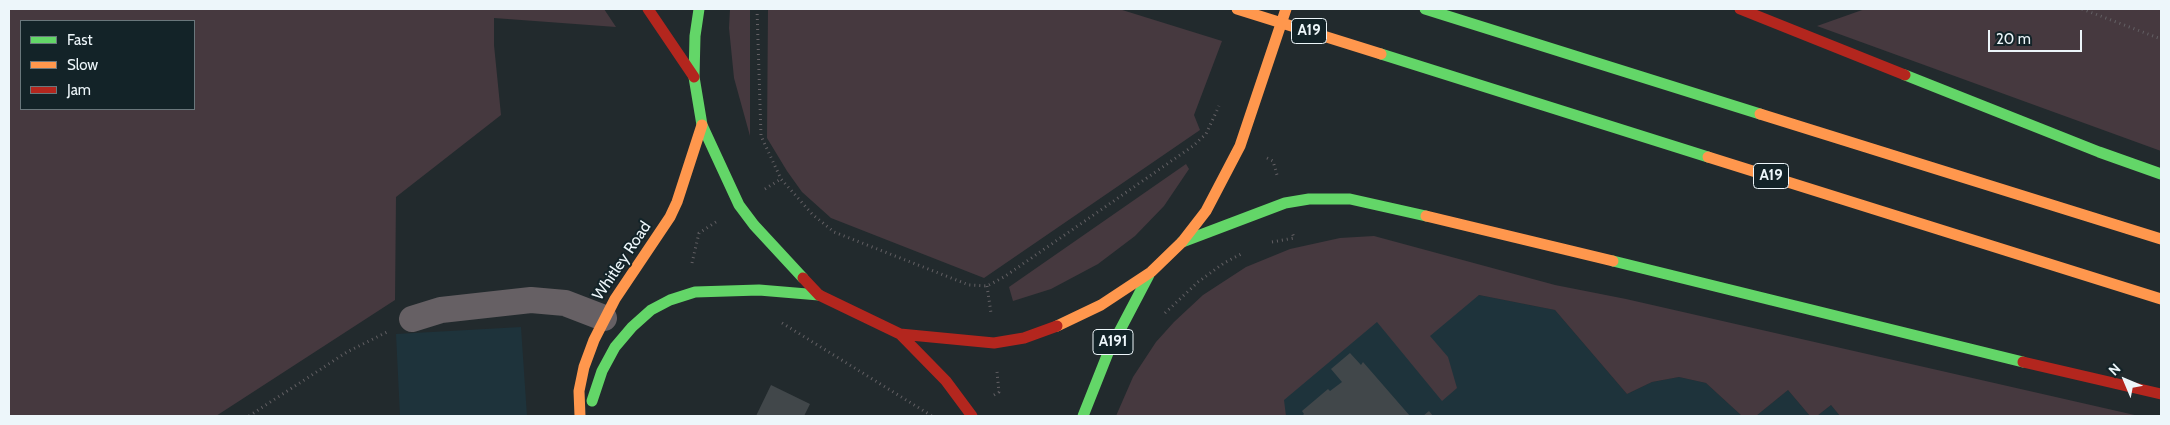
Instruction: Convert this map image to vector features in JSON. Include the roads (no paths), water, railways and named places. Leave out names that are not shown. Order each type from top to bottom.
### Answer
[{"type":"main road","points":[[648,9],[694,77]]},
{"type":"main road","points":[[699,9],[695,36],[694,77],[702,126],[740,205],[754,225],[819,294],[900,334],[946,381],[972,416]]},
{"type":"main road","name":"A19","points":[[1236,9],[2161,298]]},
{"type":"main road","points":[[900,334],[994,343],[1024,338],[1063,324],[1101,305],[1151,272],[1182,242],[1206,211],[1240,146],[1286,9]]},
{"type":"main road","points":[[1425,9],[2161,239]]},
{"type":"main road","points":[[1740,9],[2090,148],[2161,174]]},
{"type":"main road","name":"Whitley Road","points":[[580,416],[579,391],[584,367],[604,318],[670,217],[677,202],[702,126]]},
{"type":"main road","points":[[1182,242],[1285,203],[1309,200],[1350,199],[1550,245],[1910,336],[2161,394]]},
{"type":"main road","name":"A191","points":[[1083,416],[1108,353],[1151,272]]},
{"type":"main road","points":[[589,416],[599,380],[615,347],[632,327],[651,310],[670,300],[695,292],[759,290],[819,294]]},
{"type":"street","points":[[412,319],[441,310],[531,300],[565,303],[604,318]]}]
